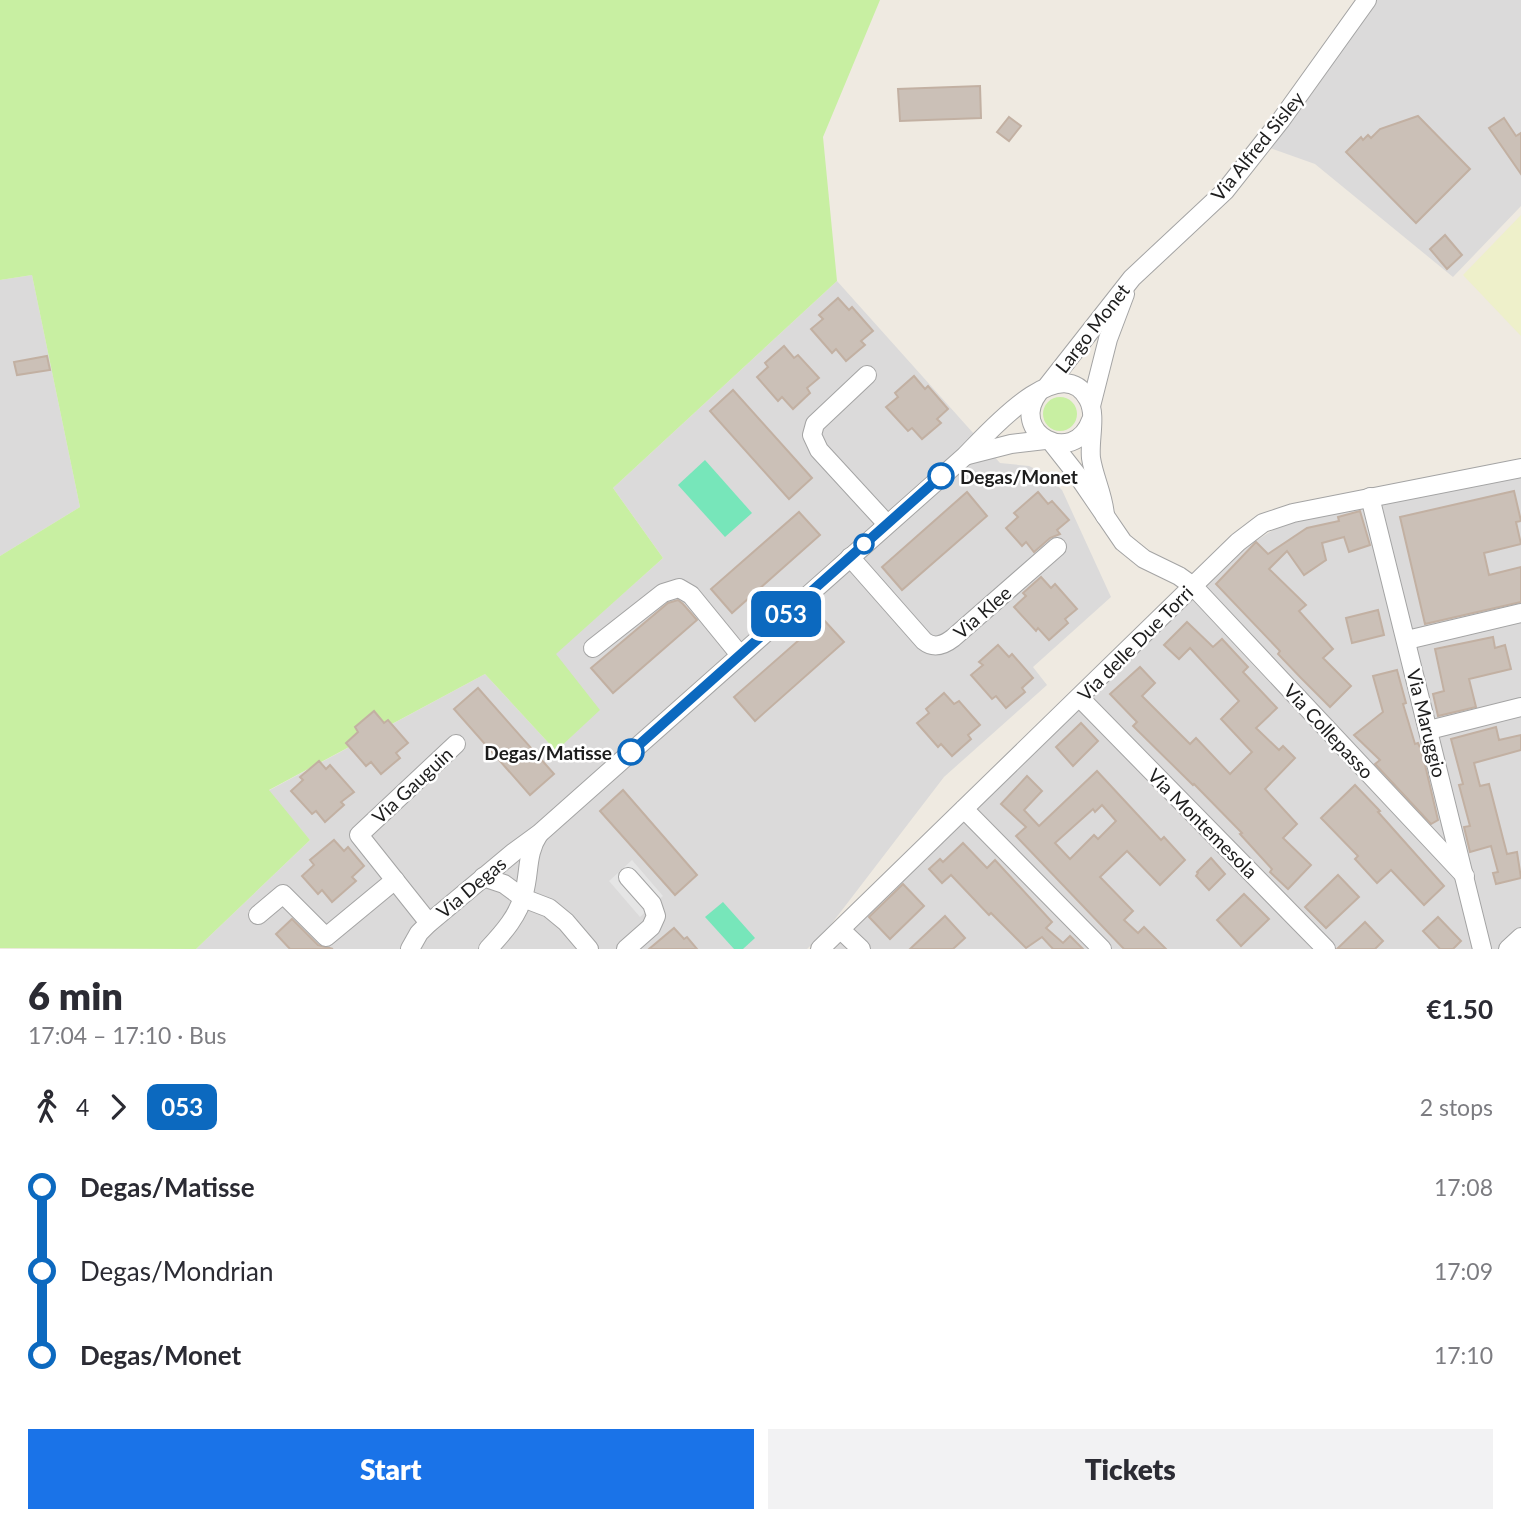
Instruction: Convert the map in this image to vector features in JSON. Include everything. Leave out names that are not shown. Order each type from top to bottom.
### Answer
[{"type":"street","name":"Via Alfred Sisley","points":[[1132,278],[1226,191],[1367,0]]},
{"type":"street","name":"Largo Monet","points":[[1105,516],[1048,441],[1035,430],[1031,417],[1033,402],[1132,278]]},
{"type":"street","name":"Largo Monet","points":[[1105,516],[1092,461],[1091,413],[1108,339],[1132,278]]},
{"type":"street","points":[[867,375],[815,424],[812,435],[819,450],[887,524]]},
{"type":"street","name":"Largo Monet","points":[[1043,389],[1062,383],[1071,385],[1083,392],[1091,413]]},
{"type":"street","name":"Via Degas","points":[[410,949],[419,933],[429,923],[540,833],[965,456],[1011,411],[1043,389]]},
{"type":"street","points":[[1048,441],[1065,443],[1077,438],[1086,431],[1091,413]]},
{"type":"street","name":"Via Degas","points":[[965,456],[996,447],[1048,441]]},
{"type":"street","name":"Via delle Due Torri","points":[[820,949],[1246,535],[1263,523],[1293,513],[1521,468]]},
{"type":"street","name":"Via Maruggio","points":[[1370,497],[1482,949]]},
{"type":"street","points":[[1105,516],[1119,538],[1130,549],[1193,586]]},
{"type":"street","name":"Via Klee","points":[[850,556],[924,641],[937,646],[953,638],[1057,547]]},
{"type":"street","name":"Via Collepasso","points":[[1193,586],[1465,876]]},
{"type":"street","points":[[593,648],[663,593],[679,587],[691,595],[740,655]]},
{"type":"street","points":[[1407,640],[1521,613]]},
{"type":"street","name":"Via Montemesola","points":[[1080,698],[1326,949]]},
{"type":"street","points":[[1429,730],[1521,707]]},
{"type":"street","name":"Via Gauguin","points":[[429,923],[359,835],[456,744]]},
{"type":"street","points":[[964,809],[1102,949]]},
{"type":"street","name":"Via Degas","points":[[488,949],[512,920],[523,898],[530,853],[540,833]]},
{"type":"street","points":[[483,877],[510,887],[523,898],[555,912],[589,949]]},
{"type":"street","points":[[626,949],[653,925],[656,916],[652,904],[628,877]]},
{"type":"street","points":[[258,915],[283,894],[326,937],[394,880]]},
{"type":"street","points":[[841,930],[861,949]]},
{"type":"street","points":[[1508,949],[1521,937]]},
{"type":"shaded area","points":[[1377,0],[1521,0],[1521,206],[1453,277],[1315,164],[1270,148],[1311,95]]},
{"type":"shaded area","points":[[32,275],[80,507],[0,556],[0,280]]},
{"type":"shaded area","points":[[837,281],[1000,463],[1029,466],[1044,473],[1062,490],[1111,597],[1033,667],[1047,685],[944,777],[826,931],[807,949],[196,949],[310,840],[268,791],[485,674],[556,751],[599,710],[555,654],[663,558],[613,488]]},
{"type":"shaded area","points":[[1521,476],[1521,949],[828,949],[1249,545],[1281,525]]},
{"type":"shaded area","points":[[632,860],[663,896],[640,917],[609,881]]},
{"type":"green space","points":[[0,0],[880,0],[823,137],[837,281],[613,488],[663,558],[556,654],[600,710],[556,751],[485,674],[269,790],[310,840],[196,949],[0,948],[0,556],[80,507],[32,275],[0,280]]},
{"type":"green space","points":[[1521,215],[1521,336],[1463,275]]},
{"type":"green space","points":[[1060,397],[1072,402],[1077,414],[1072,426],[1060,431],[1048,426],[1043,414],[1048,402]]},
{"type":"green space","points":[[705,460],[752,513],[725,537],[678,485]]},
{"type":"green space","points":[[723,902],[755,938],[743,949],[734,949],[705,917]]},
{"type":"building","points":[[980,86],[981,118],[900,121],[898,89]]},
{"type":"building","points":[[1418,116],[1470,169],[1416,223],[1346,152],[1361,137],[1363,140],[1368,135],[1371,138],[1380,129]]},
{"type":"building","points":[[1009,117],[1021,126],[1009,141],[997,132]]},
{"type":"building","points":[[1504,118],[1516,136],[1521,133],[1521,174],[1489,128]]},
{"type":"building","points":[[1445,235],[1462,255],[1447,269],[1430,249]]},
{"type":"building","points":[[838,298],[849,310],[852,307],[873,331],[861,341],[865,345],[846,361],[836,349],[832,353],[811,329],[823,319],[819,315]]},
{"type":"building","points":[[784,346],[794,358],[798,355],[819,378],[807,388],[810,393],[793,409],[782,397],[778,401],[757,377],[768,367],[765,363]]},
{"type":"building","points":[[47,356],[50,370],[17,375],[14,362]]},
{"type":"building","points":[[914,376],[925,389],[928,386],[948,409],[937,419],[941,423],[922,439],[912,428],[908,431],[886,407],[898,397],[895,393]]},
{"type":"building","points":[[733,390],[812,478],[789,499],[710,411]]},
{"type":"building","points":[[1514,491],[1521,521],[1516,522],[1521,544],[1484,553],[1489,575],[1521,567],[1521,602],[1425,624],[1400,517]]},
{"type":"building","points":[[967,492],[987,516],[902,590],[882,567]]},
{"type":"building","points":[[1038,492],[1048,504],[1052,501],[1069,520],[1057,530],[1060,534],[1050,538],[1034,552],[1026,542],[1022,546],[1006,528],[1018,517],[1014,513]]},
{"type":"building","points":[[1360,511],[1370,545],[1349,552],[1344,537],[1322,543],[1326,560],[1304,575],[1287,551],[1269,569],[1306,605],[1299,611],[1333,649],[1323,658],[1351,686],[1330,707],[1278,654],[1280,651],[1216,584],[1256,542],[1268,554],[1307,528],[1339,521],[1338,517]]},
{"type":"building","points":[[799,512],[820,535],[732,613],[711,589]]},
{"type":"building","points":[[1041,577],[1051,588],[1055,584],[1077,609],[1065,619],[1068,623],[1049,640],[1038,628],[1036,631],[1014,607],[1026,596],[1023,593]]},
{"type":"building","points":[[678,600],[697,620],[613,693],[591,668],[668,603]]},
{"type":"building","points":[[1378,610],[1384,635],[1352,643],[1346,618]]},
{"type":"building","points":[[823,619],[844,642],[755,721],[734,697]]},
{"type":"building","points":[[1187,622],[1213,647],[1222,639],[1248,667],[1243,672],[1277,708],[1256,728],[1279,750],[1283,746],[1295,758],[1265,789],[1297,824],[1283,838],[1311,865],[1288,889],[1270,872],[1272,869],[1240,834],[1242,833],[1133,726],[1137,722],[1110,694],[1140,667],[1155,683],[1142,696],[1190,744],[1196,738],[1230,774],[1252,752],[1221,719],[1239,701],[1190,648],[1179,659],[1164,645]]},
{"type":"building","points":[[1493,637],[1495,648],[1505,645],[1511,669],[1469,679],[1476,707],[1438,716],[1433,694],[1444,691],[1435,649]]},
{"type":"building","points":[[998,645],[1009,657],[1012,654],[1033,678],[1022,688],[1025,692],[1006,708],[996,696],[992,699],[971,675],[983,665],[979,662]]},
{"type":"building","points":[[1397,670],[1406,703],[1403,704],[1415,744],[1418,743],[1422,752],[1438,820],[1431,824],[1375,764],[1380,760],[1354,735],[1383,712],[1373,676]]},
{"type":"building","points":[[478,688],[554,774],[530,795],[454,709]]},
{"type":"building","points":[[944,693],[954,704],[959,701],[980,725],[968,735],[971,739],[952,756],[941,744],[938,747],[917,723],[929,713],[926,709]]},
{"type":"building","points":[[374,711],[384,723],[388,720],[408,743],[396,753],[400,758],[381,774],[371,762],[366,766],[346,743],[358,732],[355,727]]},
{"type":"building","points":[[1081,723],[1098,741],[1073,766],[1056,747]]},
{"type":"building","points":[[1496,727],[1499,740],[1521,735],[1521,750],[1474,763],[1480,786],[1489,784],[1507,854],[1517,852],[1521,878],[1496,884],[1493,873],[1498,872],[1491,846],[1470,852],[1464,827],[1470,826],[1459,785],[1463,784],[1451,739]]},
{"type":"building","points":[[319,761],[326,769],[330,765],[354,792],[341,802],[344,805],[325,822],[316,811],[312,814],[291,791],[303,780],[300,777]]},
{"type":"building","points":[[1097,771],[1161,840],[1164,837],[1185,860],[1160,885],[1127,851],[1100,877],[1133,911],[1124,920],[1138,933],[1144,927],[1166,949],[1124,949],[1016,836],[1026,827],[1001,804],[1027,776],[1042,791],[1024,810],[1039,826]],"holes":[[[1102,805],[1116,821],[1098,839],[1094,835],[1070,859],[1055,843],[1093,809],[1095,812]]]},
{"type":"building","points":[[1355,785],[1444,886],[1424,905],[1391,870],[1377,883],[1355,859],[1358,856],[1321,818]]},
{"type":"building","points":[[623,790],[697,875],[675,895],[600,811]]},
{"type":"building","points":[[334,840],[344,851],[348,847],[364,866],[352,877],[356,881],[332,902],[322,890],[318,894],[302,876],[314,865],[310,860]]},
{"type":"building","points":[[963,843],[987,868],[995,860],[1052,922],[1046,928],[1063,943],[1070,936],[1083,949],[1053,949],[1042,937],[1026,948],[991,913],[989,915],[951,875],[942,883],[929,869],[940,859],[943,862]]},
{"type":"building","points":[[1211,858],[1225,874],[1209,890],[1196,876]]},
{"type":"building","points":[[1338,875],[1359,897],[1326,928],[1305,907]]},
{"type":"building","points":[[903,884],[924,906],[890,939],[869,917]]},
{"type":"building","points":[[1244,894],[1269,919],[1241,946],[1217,920]]},
{"type":"building","points":[[945,916],[965,938],[953,949],[910,949]]},
{"type":"building","points":[[1438,917],[1461,941],[1453,949],[1440,949],[1423,931]]},
{"type":"building","points":[[292,919],[318,945],[333,949],[290,949],[276,934]]},
{"type":"building","points":[[1365,922],[1383,941],[1375,949],[1337,949]]},
{"type":"building","points":[[674,928],[684,939],[687,937],[697,949],[649,949]]},
{"type":"bus line","name":"053","points":[[631,752],[941,476]]},
{"type":"place","name":"Degas/Monet","points":[[941,476]]},
{"type":"place","name":"Degas/Matisse","points":[[631,752]]}]
